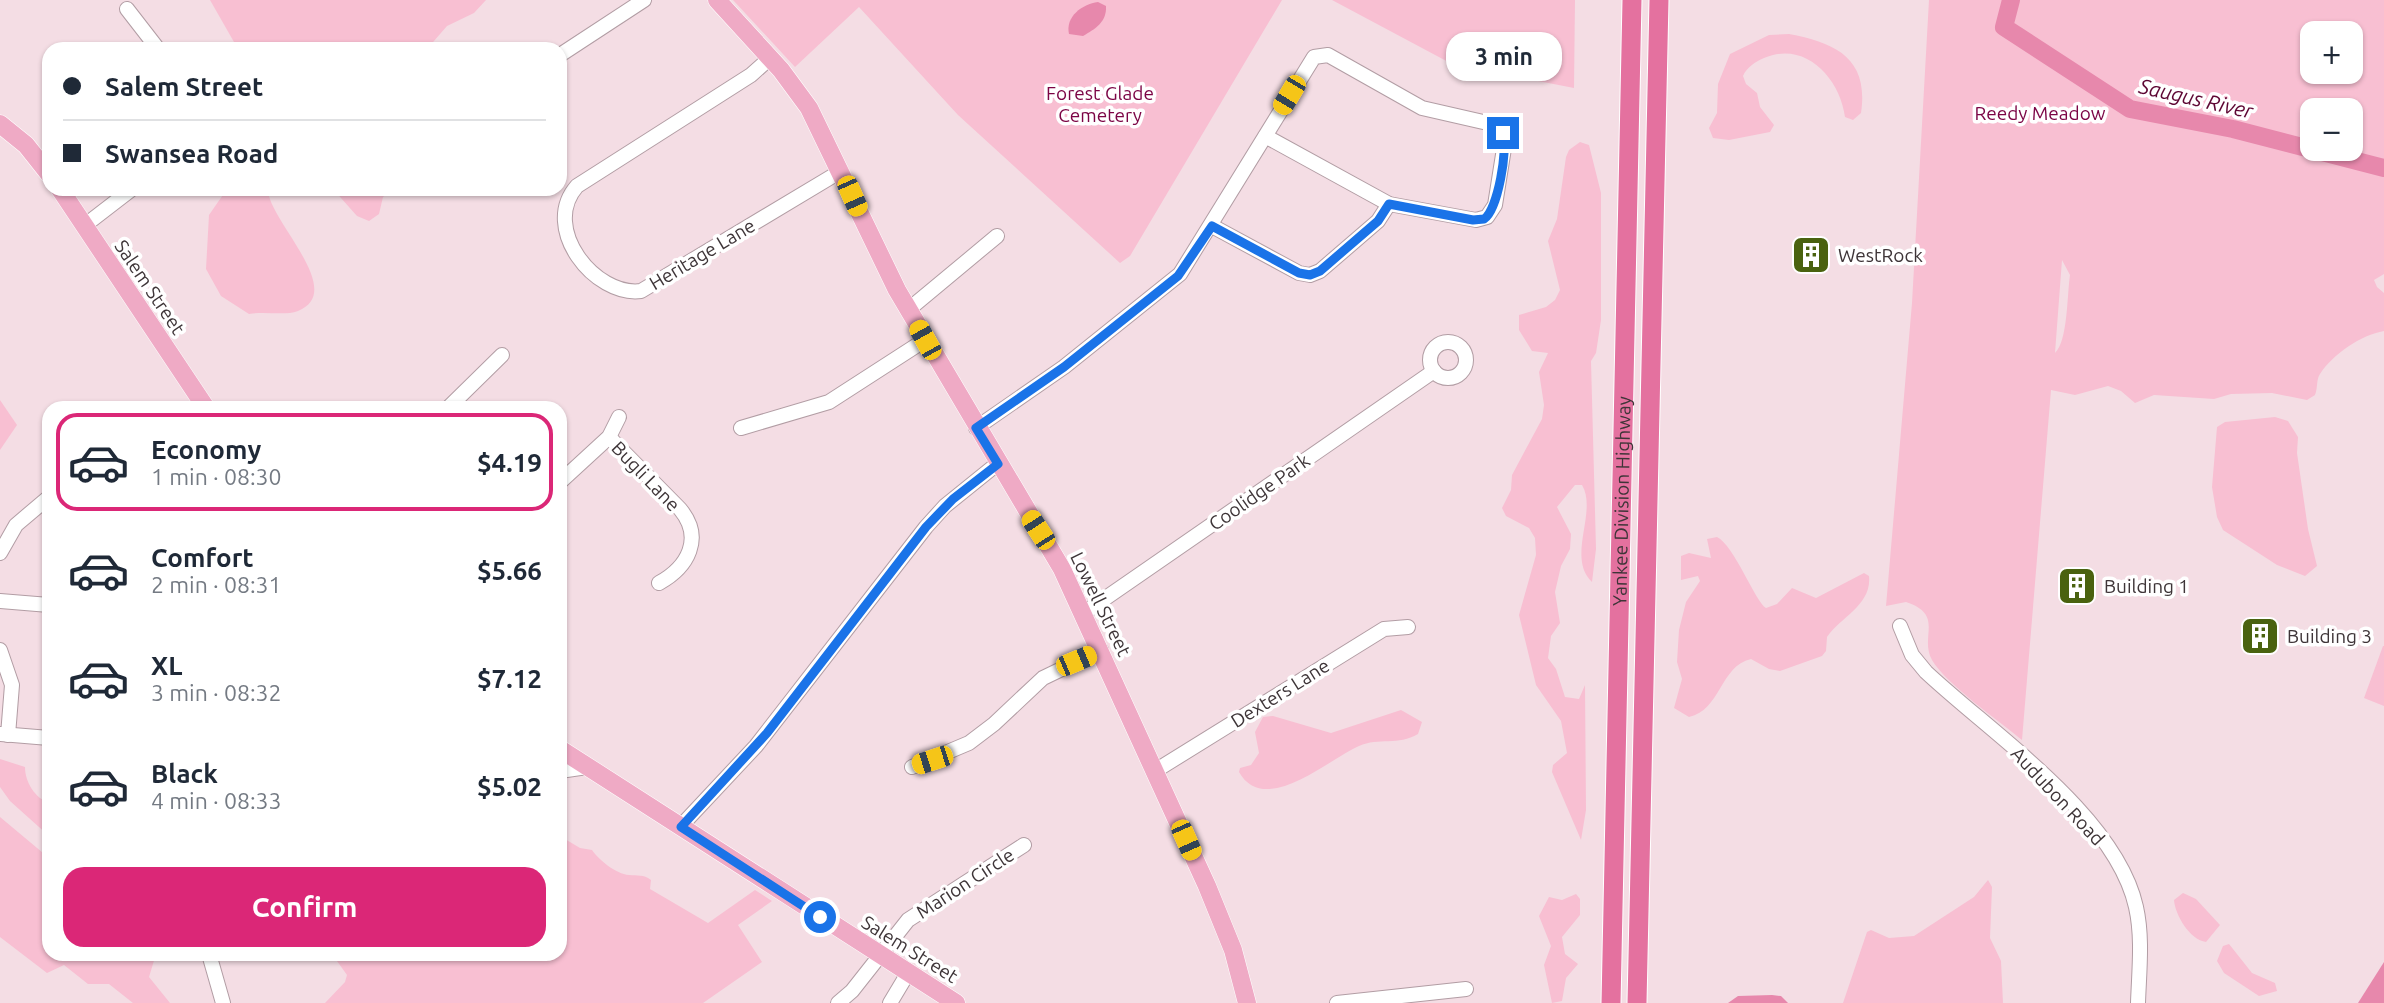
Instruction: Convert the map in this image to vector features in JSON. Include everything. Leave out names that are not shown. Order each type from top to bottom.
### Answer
[{"type":"highway","name":"Yankee Division Highway","points":[[1611,1003],[1632,0]]},
{"type":"highway","name":"Yankee Division Highway","points":[[1637,1003],[1659,0]]},
{"type":"main road","name":"Lowell Street","points":[[717,0],[770,58],[809,108],[908,310],[1062,569],[1101,650],[1222,923],[1247,1003]]},
{"type":"main road","points":[[0,124],[26,145],[42,165]]},
{"type":"main road","name":"Salem Street","points":[[65,196],[201,401]]},
{"type":"main road","name":"Salem Street","points":[[567,754],[956,1003]]},
{"type":"street","points":[[567,50],[643,0]]},
{"type":"street","points":[[127,9],[153,42]]},
{"type":"street","points":[[976,428],[1056,373],[1178,276],[1212,226],[1265,136],[1309,62],[1318,55],[1330,56],[1422,108],[1492,124],[1502,131],[1505,145],[1495,205],[1487,217],[1473,220],[1389,204],[1265,136]]},
{"type":"street","name":"Heritage Lane","points":[[770,58],[750,76],[577,186],[568,199],[563,214],[564,230],[570,244],[608,285],[622,290],[641,291],[841,171]]},
{"type":"street","points":[[84,226],[123,196]]},
{"type":"street","points":[[1212,226],[1299,273],[1310,275],[1320,271],[1378,221],[1389,204]]},
{"type":"street","points":[[908,310],[997,236]]},
{"type":"street","points":[[741,428],[830,402],[925,340]]},
{"type":"street","points":[[455,401],[502,355]]},
{"type":"street","name":"Coolidge Park","points":[[1084,613],[1434,371]]},
{"type":"street","points":[[567,476],[609,437],[620,416]]},
{"type":"street","name":"Bugli Lane","points":[[609,437],[680,509],[689,524],[692,540],[686,562],[674,574],[659,583]]},
{"type":"street","points":[[681,827],[762,739],[926,527],[953,499],[998,464]]},
{"type":"street","points":[[0,553],[16,524],[42,503]]},
{"type":"street","points":[[0,601],[42,604]]},
{"type":"street","name":"Audubon Road","points":[[1900,626],[1912,655],[1926,672],[2044,775],[2078,812],[2119,865],[2137,910],[2138,1003]]},
{"type":"street","name":"Dexters Lane","points":[[1154,771],[1384,629],[1408,627]]},
{"type":"street","points":[[0,650],[12,685],[4,734],[42,737]]},
{"type":"street","points":[[912,767],[969,743],[994,724],[1043,677],[1101,650]]},
{"type":"street","points":[[567,768],[587,767]]},
{"type":"street","name":"Marion Circle","points":[[838,1003],[855,988],[908,920],[1024,845]]},
{"type":"street","points":[[211,961],[223,1003]]},
{"type":"street","points":[[890,1003],[908,973]]},
{"type":"street","points":[[1337,1003],[1466,989]]},
{"type":"green space","points":[[210,0],[486,0],[474,13],[447,26],[433,42],[234,42]]},
{"type":"green space","name":"Forest Glade Cemetery","points":[[733,0],[1282,0],[1130,256],[1120,263],[958,115],[859,7],[795,67]]},
{"type":"green space","points":[[1332,0],[1575,0],[1574,88],[1452,64]]},
{"type":"green space","name":"Reedy Meadow","points":[[1929,0],[2384,0],[2384,274],[2374,280],[2384,293],[2384,331],[2357,341],[2332,359],[2319,376],[2315,395],[2307,400],[2272,393],[2231,394],[2214,399],[2154,395],[2135,403],[2121,391],[2108,386],[2075,395],[2051,390],[2022,740],[1939,670],[1929,651],[1929,627],[1925,613],[1906,602],[1886,606],[1912,303]],"holes":[[[2062,260],[2070,275],[2065,328],[2055,353]]]},
{"type":"green space","points":[[1789,34],[1822,43],[1846,57],[1860,79],[1861,113],[1853,120],[1845,117],[1836,89],[1818,66],[1793,54],[1779,54],[1754,63],[1743,76],[1746,84],[1757,93],[1760,107],[1774,125],[1770,132],[1729,140],[1713,138],[1709,128],[1717,113],[1718,84],[1730,54],[1769,35]]},
{"type":"green space","points":[[1580,142],[1589,145],[1601,193],[1601,320],[1596,353],[1591,361],[1596,549],[1592,582],[1585,572],[1582,560],[1586,496],[1582,485],[1575,485],[1557,507],[1571,534],[1570,549],[1561,566],[1555,592],[1560,623],[1551,636],[1548,658],[1556,669],[1565,697],[1579,699],[1585,685],[1586,810],[1581,840],[1552,772],[1553,765],[1567,753],[1561,721],[1536,685],[1519,615],[1536,555],[1535,538],[1529,528],[1506,516],[1502,508],[1511,490],[1512,475],[1542,419],[1544,405],[1539,372],[1548,353],[1532,351],[1519,330],[1519,315],[1546,307],[1555,300],[1560,290],[1548,241],[1557,219],[1566,157],[1569,150]]},
{"type":"green space","points":[[222,196],[270,196],[310,272],[314,288],[311,301],[298,311],[249,314],[221,296],[206,269],[209,215]]},
{"type":"green space","points":[[339,196],[384,196],[379,214],[369,221],[357,216]]},
{"type":"green space","points":[[0,400],[17,425],[0,450]]},
{"type":"green space","points":[[2275,417],[2288,421],[2298,437],[2297,453],[2308,529],[2317,566],[2305,576],[2277,565],[2223,530],[2217,517],[2212,487],[2217,427],[2225,422]]},
{"type":"green space","points":[[1717,537],[1724,542],[1766,608],[1777,604],[1792,588],[1816,598],[1864,573],[1869,576],[1869,586],[1861,603],[1827,637],[1826,651],[1822,656],[1780,671],[1769,669],[1751,659],[1741,663],[1726,679],[1708,706],[1689,717],[1674,708],[1682,679],[1677,662],[1679,630],[1686,602],[1700,581],[1698,576],[1681,580],[1681,556],[1689,553],[1711,558],[1707,539]]},
{"type":"green space","points":[[2384,646],[2384,706],[2364,698]]},
{"type":"green space","points":[[1401,710],[1422,722],[1418,734],[1411,738],[1366,743],[1298,781],[1281,787],[1265,789],[1250,785],[1239,772],[1240,768],[1251,765],[1259,753],[1255,732],[1263,717],[1273,716],[1331,733]]},
{"type":"green space","points":[[0,759],[25,767],[32,789],[42,799],[42,830],[10,801],[0,787]]},
{"type":"green space","points":[[0,817],[42,852],[42,961],[154,961],[149,977],[170,1003],[133,1003],[109,984],[88,984],[64,965],[47,973],[0,937]]},
{"type":"green space","points":[[567,840],[580,848],[592,850],[603,862],[619,872],[648,878],[651,880],[650,889],[708,923],[755,890],[772,901],[738,925],[762,962],[703,1003],[325,1003],[345,982],[347,975],[337,961],[567,961]]},
{"type":"green space","points":[[1988,880],[1992,887],[1990,938],[2001,961],[2003,1003],[1843,1003],[1867,932],[1871,930],[1889,938],[1914,936],[1974,897]]},
{"type":"green space","points":[[2183,893],[2196,899],[2220,925],[2206,942],[2189,932],[2177,913],[2174,900]]},
{"type":"green space","points":[[1576,894],[1580,899],[1580,915],[1562,937],[1565,954],[1578,964],[1566,978],[1562,1001],[1552,1003],[1544,965],[1551,946],[1539,916],[1549,897],[1562,900]]},
{"type":"green space","points":[[2229,944],[2252,973],[2275,983],[2277,991],[2259,996],[2224,973],[2217,961],[2223,946]]},
{"type":"shaded area","points":[[1098,2],[1106,6],[1105,16],[1099,24],[1083,36],[1069,34],[1068,28],[1076,12],[1086,5]]},
{"type":"shaded area","points":[[2384,962],[2384,1003],[2358,1003]]},
{"type":"shaded area","points":[[1738,996],[1781,996],[1788,1003],[1728,1003]]},
{"type":"waterway","name":"Saugus River","points":[[2011,0],[2004,27],[2130,109],[2233,129],[2384,168]]},
{"type":"place","name":"WestRock","points":[[1811,255]]},
{"type":"place","name":"Building 1","points":[[2077,586]]},
{"type":"place","name":"Building 3","points":[[2260,636]]},
{"type":"route","points":[[820,917],[681,827],[767,733],[938,513],[998,464],[976,428],[1064,367],[1178,276],[1212,226],[1299,273],[1310,275],[1320,271],[1378,221],[1389,204],[1473,220],[1484,219],[1495,205],[1505,145],[1503,133]]}]
